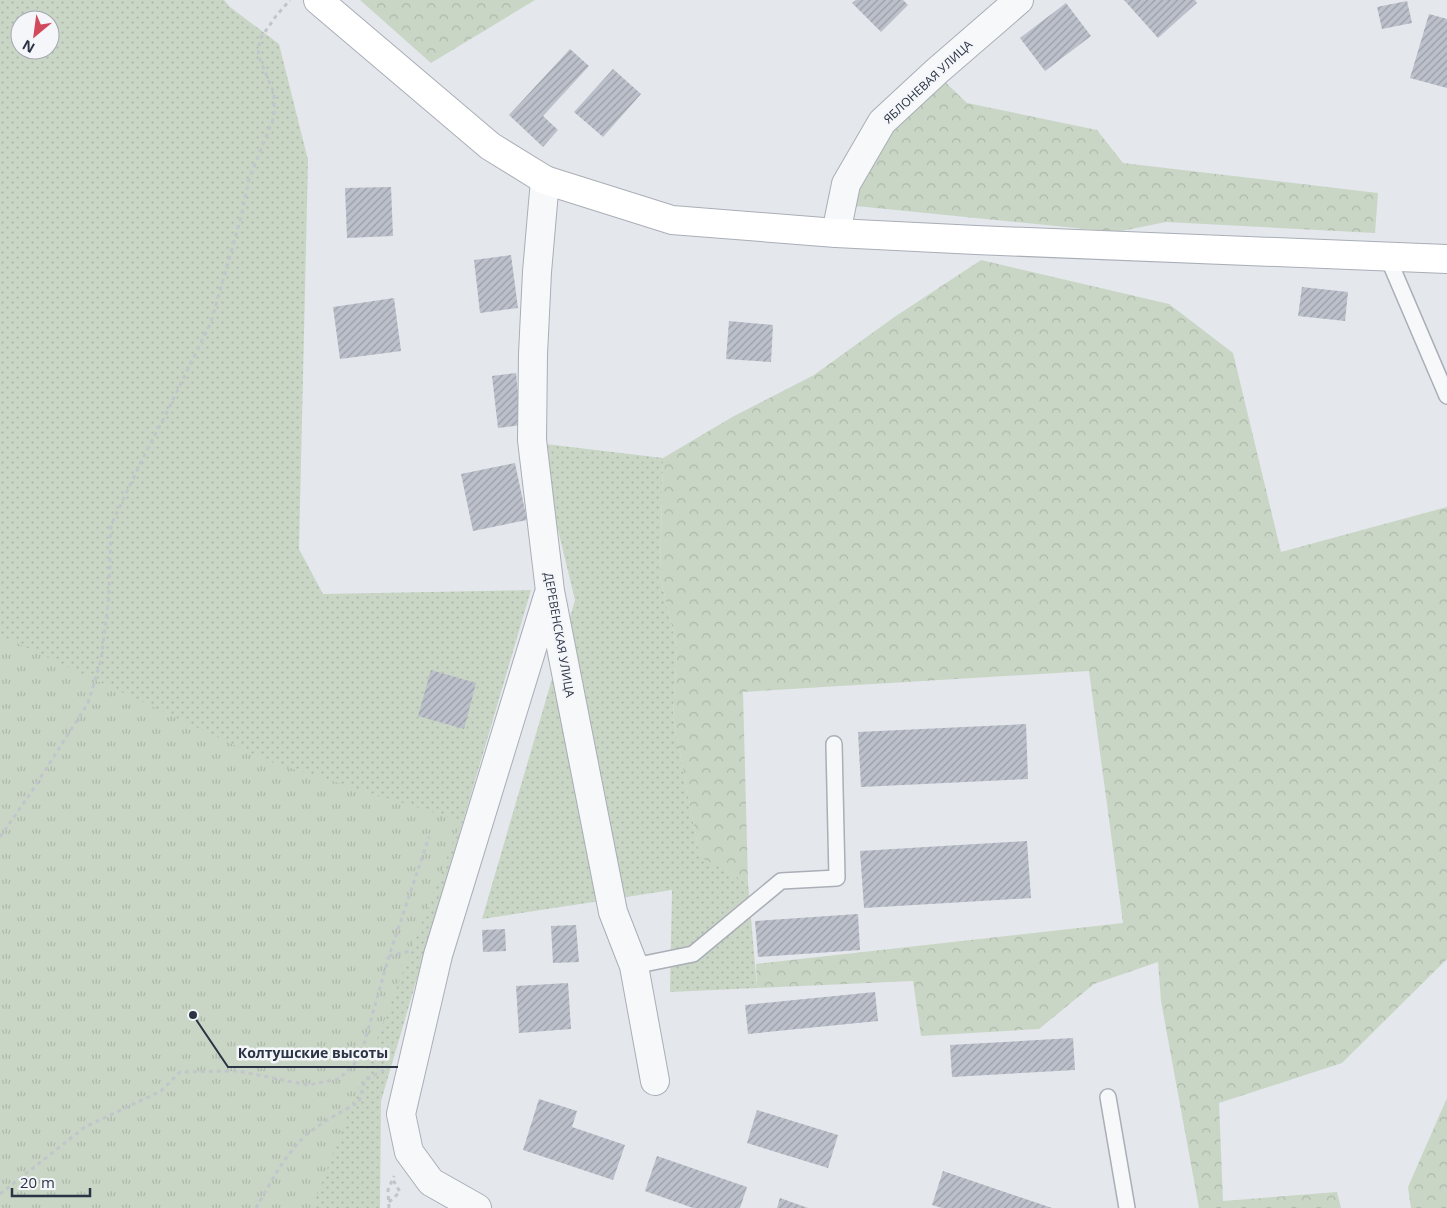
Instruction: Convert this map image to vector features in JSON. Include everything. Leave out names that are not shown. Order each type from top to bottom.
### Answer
[{"type":"street","points":[[318,0],[490,146],[545,180],[672,220],[836,233],[1388,258],[1447,259]]},
{"type":"street","name":"ЯБЛОНЕВАЯ УЛИЦА","points":[[836,233],[846,184],[882,122],[937,71],[1019,0]]},
{"type":"street","name":"ДЕРЕВЕНСКАЯ УЛИЦА","points":[[545,180],[533,354],[532,440],[550,591],[612,912],[634,966],[655,1081]]},
{"type":"street","points":[[477,1208],[431,1182],[409,1152],[400,1114],[438,955],[550,591]]},
{"type":"lane","points":[[1388,258],[1447,396]]},
{"type":"lane","points":[[634,966],[693,954],[781,882],[838,878],[834,744]]},
{"type":"lane","points":[[1108,1097],[1127,1208]]},
{"type":"path","points":[[0,837],[88,703],[101,660],[109,596],[110,525],[211,322],[241,217],[249,179],[274,117],[274,93],[258,55],[260,39],[290,0]]},
{"type":"path","points":[[0,1194],[85,1127],[161,1091],[180,1072],[238,1071],[308,1085],[339,1079],[360,1058],[389,956],[429,837]]},
{"type":"path","points":[[256,1208],[280,1169],[301,1140],[327,1120],[359,1102],[365,1080],[381,1070],[414,1061]]},
{"type":"path","points":[[388,1202],[400,1192],[392,1179]]},
{"type":"path","points":[[388,1190],[389,1208]]},
{"type":"green space","points":[[0,0],[224,0],[230,7],[279,44],[308,160],[299,549],[323,594],[531,590],[381,1101],[380,1208],[0,1208]]},
{"type":"green space","points":[[360,0],[535,0],[431,63]]},
{"type":"green space","points":[[944,81],[967,103],[1097,130],[1123,163],[1378,193],[1375,233],[1166,222],[1116,232],[846,205],[890,129]]},
{"type":"green space","points":[[981,260],[1169,304],[1233,353],[1281,552],[1447,507],[1447,959],[1342,1063],[1219,1103],[1223,1201],[1337,1192],[1341,1208],[1199,1208],[1161,1001],[1158,962],[1094,984],[1039,1029],[921,1036],[913,981],[757,988],[756,964],[1123,923],[1089,671],[743,692],[748,883],[700,857],[673,717],[677,648],[660,576],[663,458],[734,416],[814,375],[893,318]]},
{"type":"green space","points":[[537,443],[663,458],[660,576],[677,648],[673,717],[700,856],[748,883],[757,988],[670,992],[672,890],[482,919],[575,600]]},
{"type":"green space","points":[[0,632],[6,638],[268,761],[461,821],[312,1208],[0,1208]]},
{"type":"green space","points":[[1447,1098],[1447,1208],[1411,1208],[1408,1187]]},
{"type":"building","points":[[856,0],[903,0],[908,5],[881,32],[852,3]]},
{"type":"building","points":[[1124,0],[1195,0],[1197,3],[1158,38]]},
{"type":"building","points":[[1407,1],[1412,23],[1382,29],[1377,7]]},
{"type":"building","points":[[1066,3],[1091,36],[1045,71],[1020,38]]},
{"type":"building","points":[[1429,14],[1447,19],[1447,88],[1410,78]]},
{"type":"building","points":[[570,49],[589,66],[543,116],[558,130],[543,147],[509,115]]},
{"type":"building","points":[[613,69],[641,94],[603,137],[574,112]]},
{"type":"building","points":[[391,187],[393,236],[347,238],[345,188]]},
{"type":"building","points":[[511,255],[518,308],[480,313],[474,260]]},
{"type":"building","points":[[1302,287],[1348,292],[1345,321],[1298,316]]},
{"type":"building","points":[[394,298],[401,351],[340,359],[333,307]]},
{"type":"building","points":[[729,321],[773,325],[771,362],[726,359]]},
{"type":"building","points":[[516,373],[521,425],[498,428],[492,376]]},
{"type":"building","points":[[515,463],[527,520],[473,531],[461,474]]},
{"type":"building","points":[[431,670],[476,683],[464,729],[418,716]]},
{"type":"building","points":[[1026,724],[1028,779],[861,787],[858,732]]},
{"type":"building","points":[[1027,841],[1031,898],[864,908],[860,851]]},
{"type":"building","points":[[858,914],[860,950],[758,957],[755,921]]},
{"type":"building","points":[[576,925],[579,962],[553,963],[551,926]]},
{"type":"building","points":[[505,929],[506,951],[483,952],[482,930]]},
{"type":"building","points":[[568,983],[571,1029],[519,1033],[516,986]]},
{"type":"building","points":[[875,992],[878,1021],[748,1034],[745,1005]]},
{"type":"building","points":[[1073,1038],[1075,1070],[952,1077],[950,1045]]},
{"type":"building","points":[[539,1099],[577,1111],[572,1127],[625,1145],[613,1180],[523,1150]]},
{"type":"building","points":[[757,1110],[838,1135],[828,1168],[747,1143]]},
{"type":"building","points":[[657,1156],[747,1187],[740,1208],[693,1208],[645,1191]]},
{"type":"building","points":[[943,1171],[1052,1208],[942,1208],[932,1205]]},
{"type":"building","points":[[780,1198],[808,1208],[777,1208]]},
{"type":"place","name":"Колтушские высоты","points":[[193,1015]]}]
